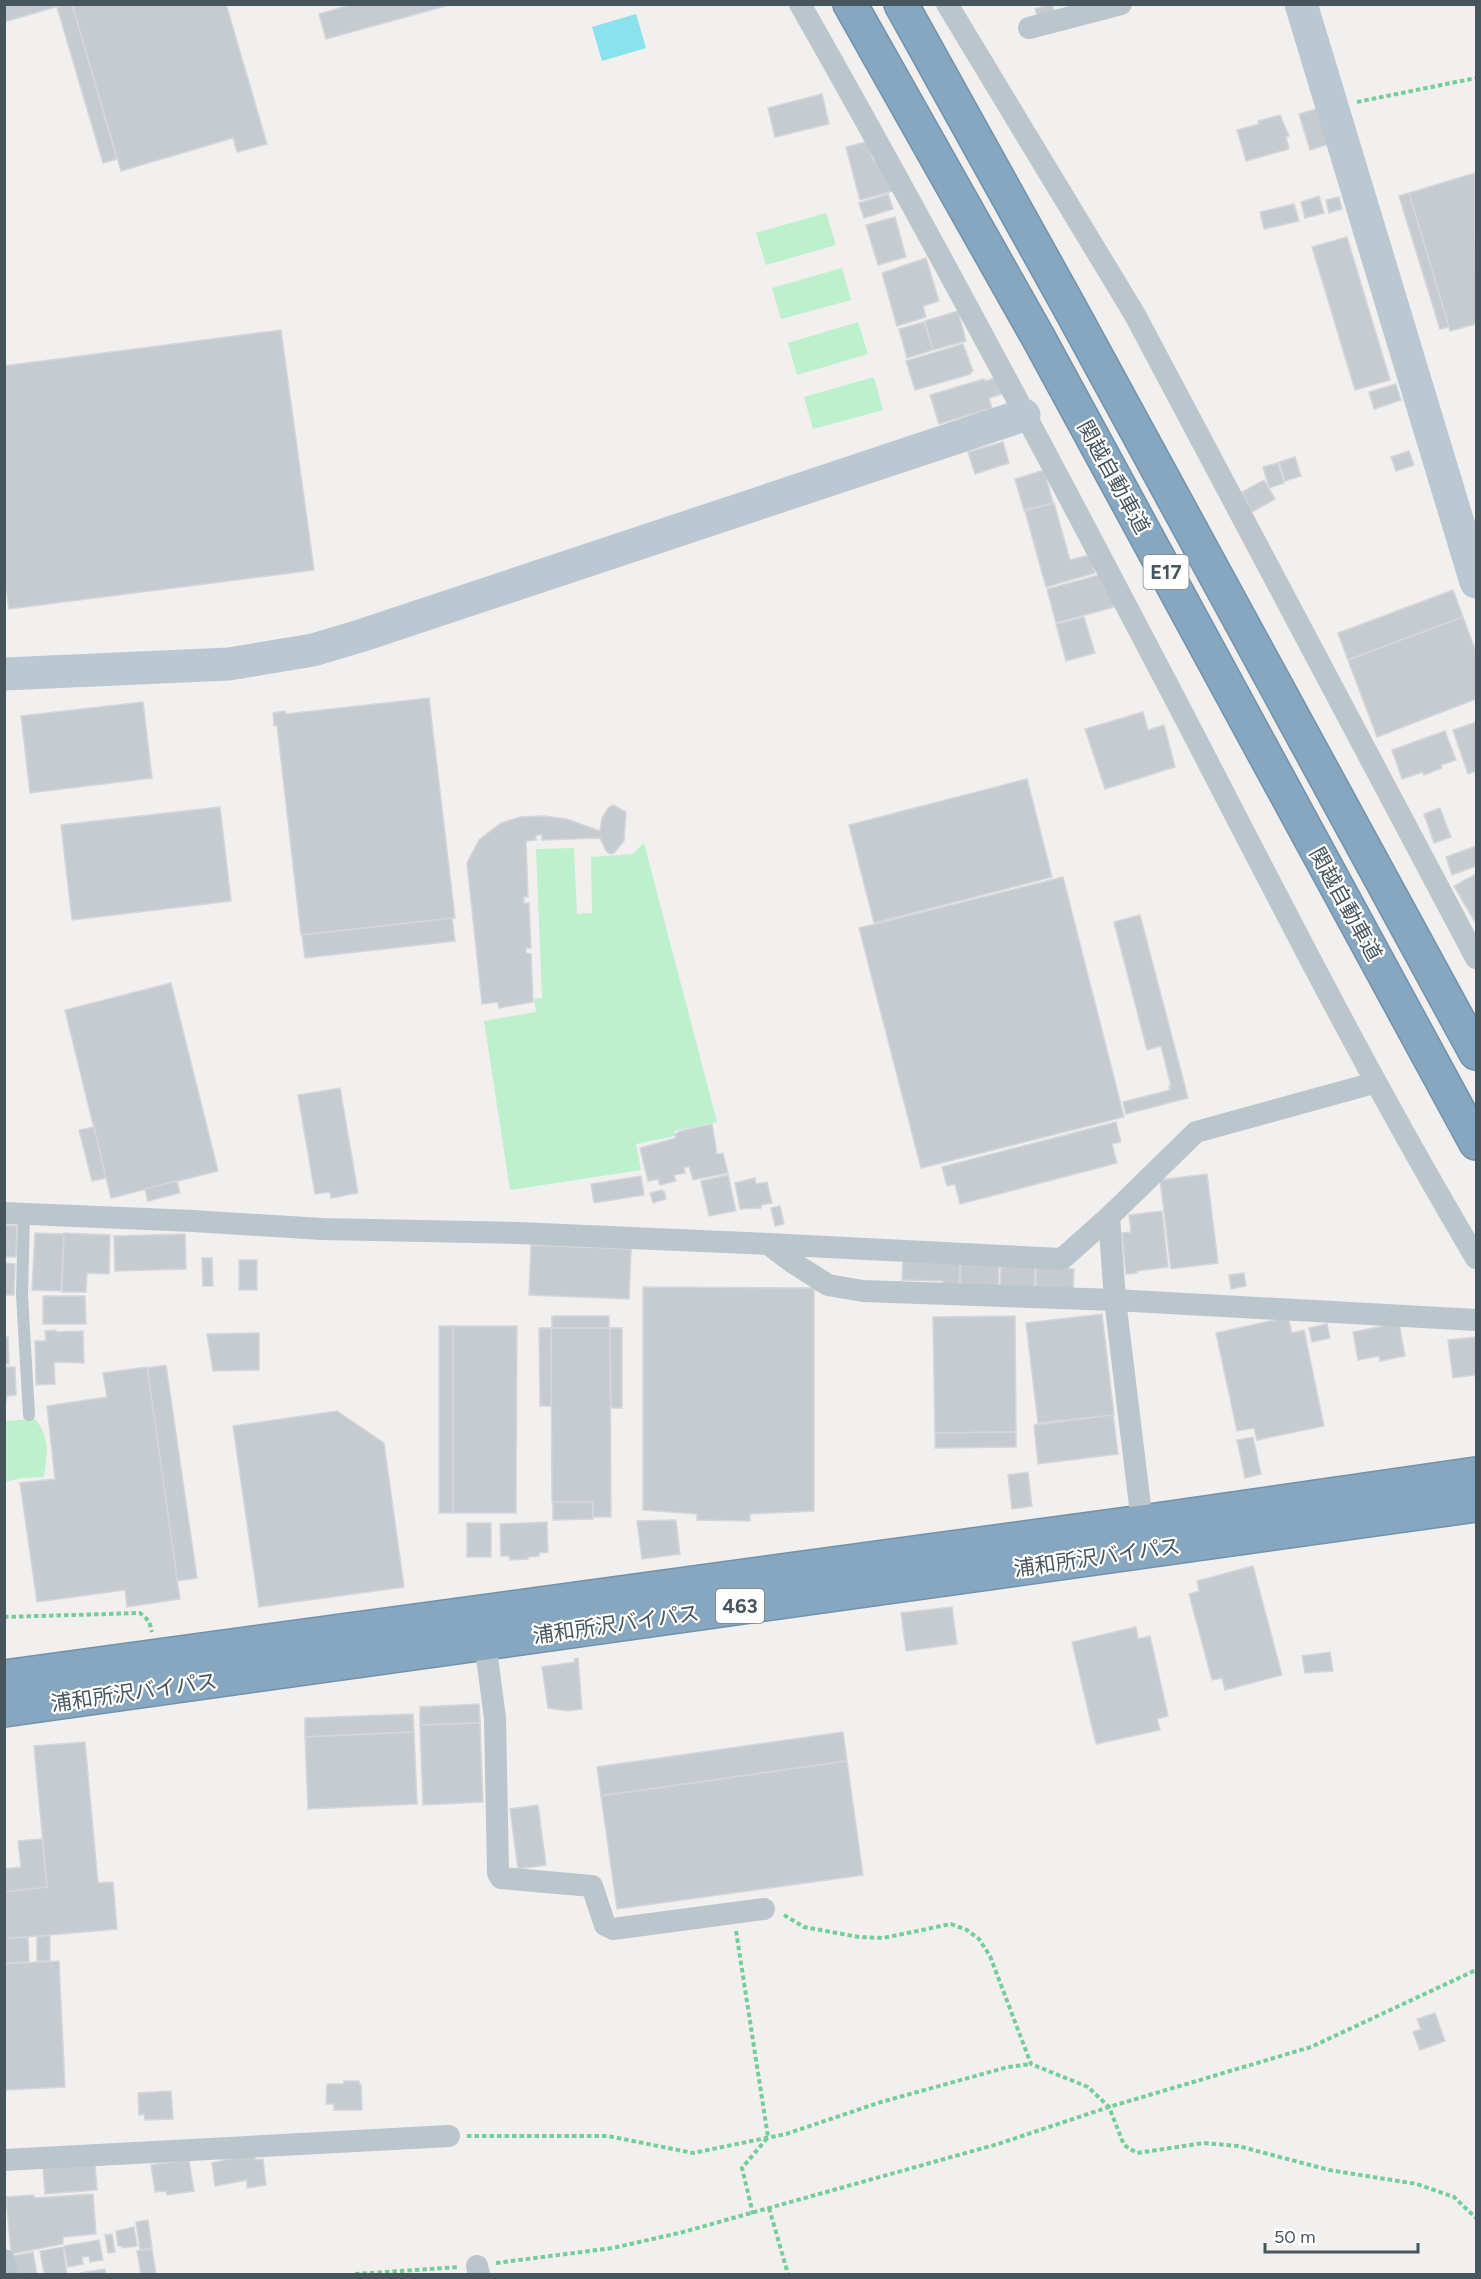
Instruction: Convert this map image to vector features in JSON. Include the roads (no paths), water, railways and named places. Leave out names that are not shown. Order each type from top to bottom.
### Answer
[{"type":"highway","name":"関越自動車道","points":[[850,4],[1044,348],[1476,1143]]},
{"type":"highway","name":"関越自動車道","points":[[901,4],[1474,1048]]},
{"type":"highway","name":"浦和所沢バイパス","points":[[4,1677],[1142,1522],[1476,1474]]},
{"type":"highway","name":"浦和所沢バイパス","points":[[4,1710],[1476,1505]]},
{"type":"street","points":[[800,4],[1024,415],[1167,684],[1374,1083],[1476,1258]]},
{"type":"street","points":[[947,4],[1135,315],[1476,958]]},
{"type":"street","points":[[1029,28],[1092,8],[1120,4]]},
{"type":"street","points":[[1302,4],[1476,582]]},
{"type":"street","points":[[4,674],[229,664],[313,650],[1024,415]]},
{"type":"street","points":[[14,1214],[322,1229],[518,1233],[1062,1259],[1109,1217],[1196,1132],[1374,1083]]},
{"type":"street","points":[[1109,1217],[1115,1300],[1142,1522]]},
{"type":"street","points":[[768,1244],[828,1285],[862,1291],[1115,1300],[1476,1320]]},
{"type":"street","points":[[485,1642],[495,1718],[498,1873],[501,1878],[592,1886],[605,1925],[613,1929],[764,1909]]},
{"type":"street","points":[[4,2160],[449,2136]]},
{"type":"street","points":[[4,2260],[7,2274]]},
{"type":"lane","points":[[14,1214],[22,1295],[29,1415]]},
{"type":"water","points":[[636,14],[646,48],[602,61],[592,27]]}]
